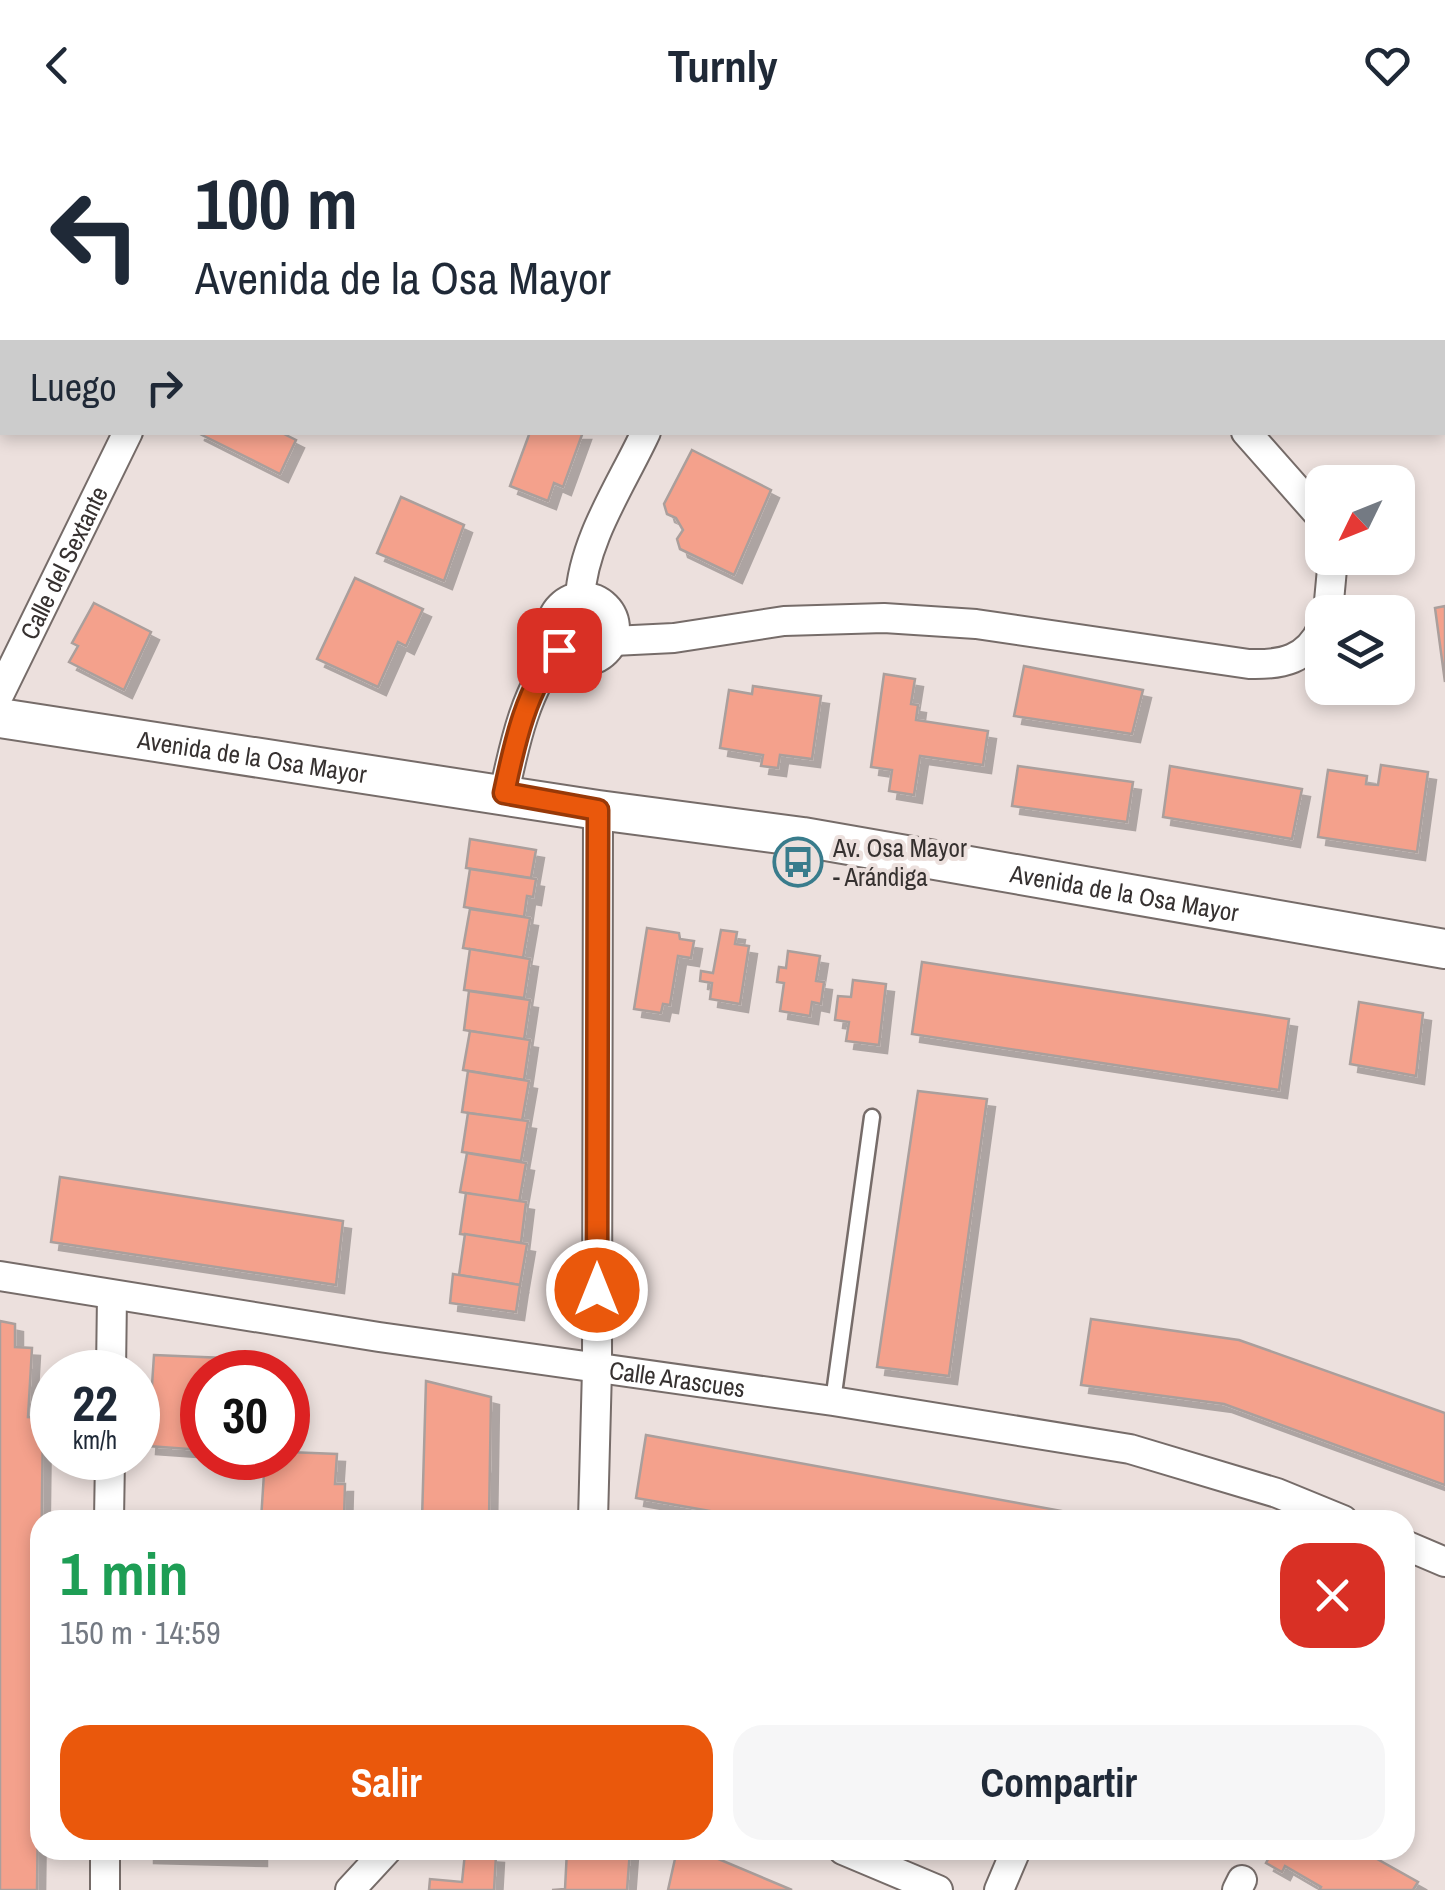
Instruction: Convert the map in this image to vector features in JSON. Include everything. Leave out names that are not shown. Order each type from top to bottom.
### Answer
[{"type":"main road","name":"Avenida de la Osa Mayor","points":[[0,718],[803,838],[1445,949]]},
{"type":"street","name":"Calle del Sextante","points":[[0,694],[127,435]]},
{"type":"street","points":[[580,598],[581,578],[592,546],[645,435]]},
{"type":"street","points":[[1249,435],[1305,499]]},
{"type":"street","points":[[580,598],[600,602],[614,620],[613,640],[608,650],[588,661],[567,657],[554,642],[552,622],[562,605],[580,598]]},
{"type":"street","points":[[613,640],[674,638],[784,621],[884,618],[976,624],[1250,664],[1280,664],[1305,651]]},
{"type":"street","points":[[504,793],[512,756],[538,682],[559,650]]},
{"type":"street","points":[[593,1510],[598,810]]},
{"type":"street","name":"Calle Arascues","points":[[0,1276],[1130,1449],[1277,1493],[1319,1510]]},
{"type":"street","points":[[111,1350],[112,1295]]},
{"type":"street","points":[[109,1510],[110,1480]]},
{"type":"street","points":[[1415,1549],[1445,1562]]},
{"type":"street","points":[[105,1860],[105,1890]]},
{"type":"street","points":[[350,1890],[378,1860]]},
{"type":"street","points":[[866,1860],[938,1890]]},
{"type":"street","points":[[999,1890],[1012,1860]]},
{"type":"lane","points":[[832,1402],[872,1118]]},
{"type":"building","points":[[202,435],[286,435],[296,440],[280,474]]},
{"type":"building","points":[[529,435],[582,435],[563,487],[554,483],[548,501],[510,486]]},
{"type":"building","points":[[692,450],[771,490],[734,575],[680,549],[677,539],[683,530],[676,518],[667,514],[664,504]]},
{"type":"building","points":[[401,497],[464,525],[444,581],[377,553]]},
{"type":"building","points":[[355,578],[423,609],[406,646],[398,642],[378,687],[317,659]]},
{"type":"building","points":[[94,603],[151,632],[124,690],[69,662],[78,646],[72,643]]},
{"type":"building","points":[[1445,606],[1445,682],[1435,608]]},
{"type":"building","points":[[1024,666],[1143,690],[1132,734],[1014,716]]},
{"type":"building","points":[[884,674],[915,679],[911,704],[918,705],[916,720],[988,731],[983,765],[920,756],[914,795],[889,791],[892,770],[871,767]]},
{"type":"building","points":[[753,686],[821,696],[812,759],[780,755],[778,768],[761,766],[763,755],[720,748],[729,690],[752,694]]},
{"type":"building","points":[[1381,765],[1428,772],[1417,852],[1318,837],[1328,770],[1367,776],[1366,784],[1378,785]]},
{"type":"building","points":[[1018,766],[1133,782],[1127,822],[1012,806]]},
{"type":"building","points":[[1170,766],[1302,789],[1292,839],[1163,817]]},
{"type":"building","points":[[470,839],[536,850],[531,878],[466,868]]},
{"type":"building","points":[[470,869],[536,879],[533,897],[527,896],[524,917],[464,907]]},
{"type":"building","points":[[470,909],[530,918],[523,958],[463,948]]},
{"type":"building","points":[[647,928],[679,933],[680,939],[694,941],[691,958],[678,956],[670,1005],[663,1004],[661,1013],[634,1009]]},
{"type":"building","points":[[721,930],[737,932],[735,944],[749,946],[740,1004],[710,999],[712,983],[700,981],[701,971],[713,973]]},
{"type":"building","points":[[470,949],[530,959],[524,998],[464,990]]},
{"type":"building","points":[[788,951],[820,956],[816,981],[824,982],[821,1004],[812,1002],[810,1016],[780,1011],[784,983],[777,982],[779,967],[786,968]]},
{"type":"building","points":[[922,962],[1289,1019],[1279,1090],[912,1034]]},
{"type":"building","points":[[853,980],[886,984],[879,1045],[846,1041],[849,1022],[835,1020],[838,996],[851,997]]},
{"type":"building","points":[[469,991],[530,1000],[524,1040],[464,1030]]},
{"type":"building","points":[[1359,1002],[1423,1013],[1416,1076],[1350,1064]]},
{"type":"building","points":[[470,1031],[530,1040],[524,1080],[463,1070]]},
{"type":"building","points":[[468,1071],[529,1081],[522,1121],[462,1112]]},
{"type":"building","points":[[918,1091],[987,1099],[949,1376],[877,1367]]},
{"type":"building","points":[[468,1113],[528,1121],[521,1161],[462,1152]]},
{"type":"building","points":[[467,1153],[526,1163],[519,1203],[460,1192]]},
{"type":"building","points":[[60,1177],[343,1221],[336,1285],[51,1242]]},
{"type":"building","points":[[466,1193],[526,1202],[521,1243],[460,1234]]},
{"type":"building","points":[[465,1234],[527,1244],[520,1285],[459,1275]]},
{"type":"building","points":[[453,1274],[520,1285],[516,1312],[450,1303]]},
{"type":"building","points":[[1091,1319],[1239,1340],[1445,1413],[1445,1485],[1224,1404],[1081,1385]]},
{"type":"building","points":[[0,1321],[15,1324],[15,1347],[32,1348],[30,1480],[42,1480],[42,1510],[30,1510],[30,1860],[37,1860],[37,1890],[0,1890]]},
{"type":"building","points":[[160,1355],[180,1356],[180,1448],[160,1447]]},
{"type":"building","points":[[426,1381],[491,1397],[489,1510],[422,1510]]},
{"type":"building","points":[[646,1435],[1056,1510],[704,1510],[636,1498]]},
{"type":"building","points":[[310,1453],[337,1454],[335,1484],[345,1484],[344,1510],[262,1510],[264,1480],[310,1480]]},
{"type":"building","points":[[464,1860],[496,1860],[494,1890],[429,1890],[430,1879],[462,1882]]},
{"type":"building","points":[[566,1860],[629,1860],[627,1890],[552,1890],[565,1889]]},
{"type":"building","points":[[675,1860],[721,1860],[792,1890],[668,1890]]},
{"type":"building","points":[[1379,1860],[1418,1882],[1413,1890],[1319,1890],[1321,1887],[1285,1866],[1282,1872],[1266,1863]]},
{"type":"place","name":"Av. Osa Mayor - Arándiga","points":[[798,862]]},
{"type":"route","points":[[559,650],[538,682],[512,756],[504,793],[598,810],[597,1290]]}]
